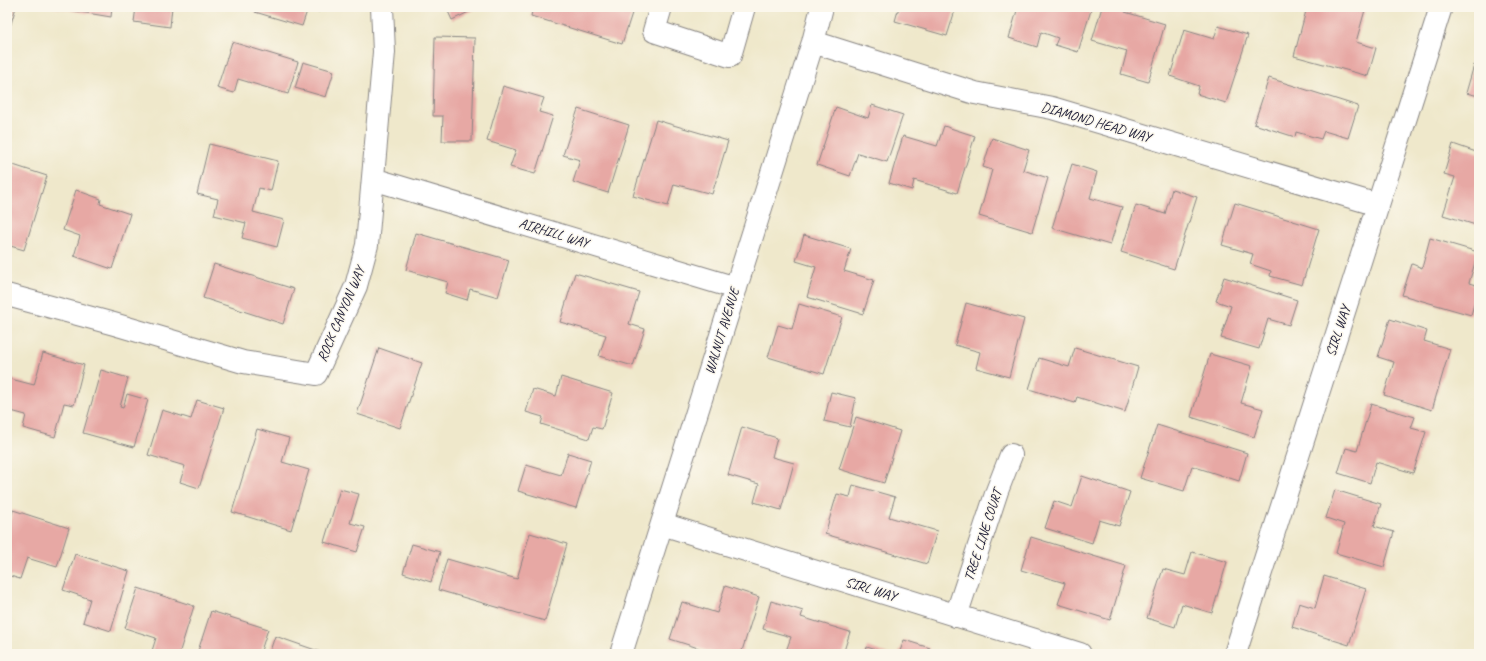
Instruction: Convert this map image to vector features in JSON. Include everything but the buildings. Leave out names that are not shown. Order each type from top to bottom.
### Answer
[{"type":"street","name":"ROCK CANYON WAY","points":[[7,294],[243,362],[316,374],[356,286],[367,245],[384,52],[382,7]]},
{"type":"street","points":[[661,7],[654,31],[730,56],[738,9]]},
{"type":"street","name":"WALNUT AVENUE","points":[[621,654],[736,288],[822,7]]},
{"type":"street","name":"SIRL WAY","points":[[1235,654],[1440,7]]},
{"type":"street","name":"DIAMOND HEAD WAY","points":[[812,42],[975,93],[1052,108],[1378,205]]},
{"type":"street","name":"AIRHILL WAY","points":[[373,179],[736,288]]},
{"type":"street","name":"TREE LINE COURT","points":[[956,616],[996,491],[1011,455]]},
{"type":"street","name":"SIRL WAY","points":[[662,524],[1080,654]]}]
